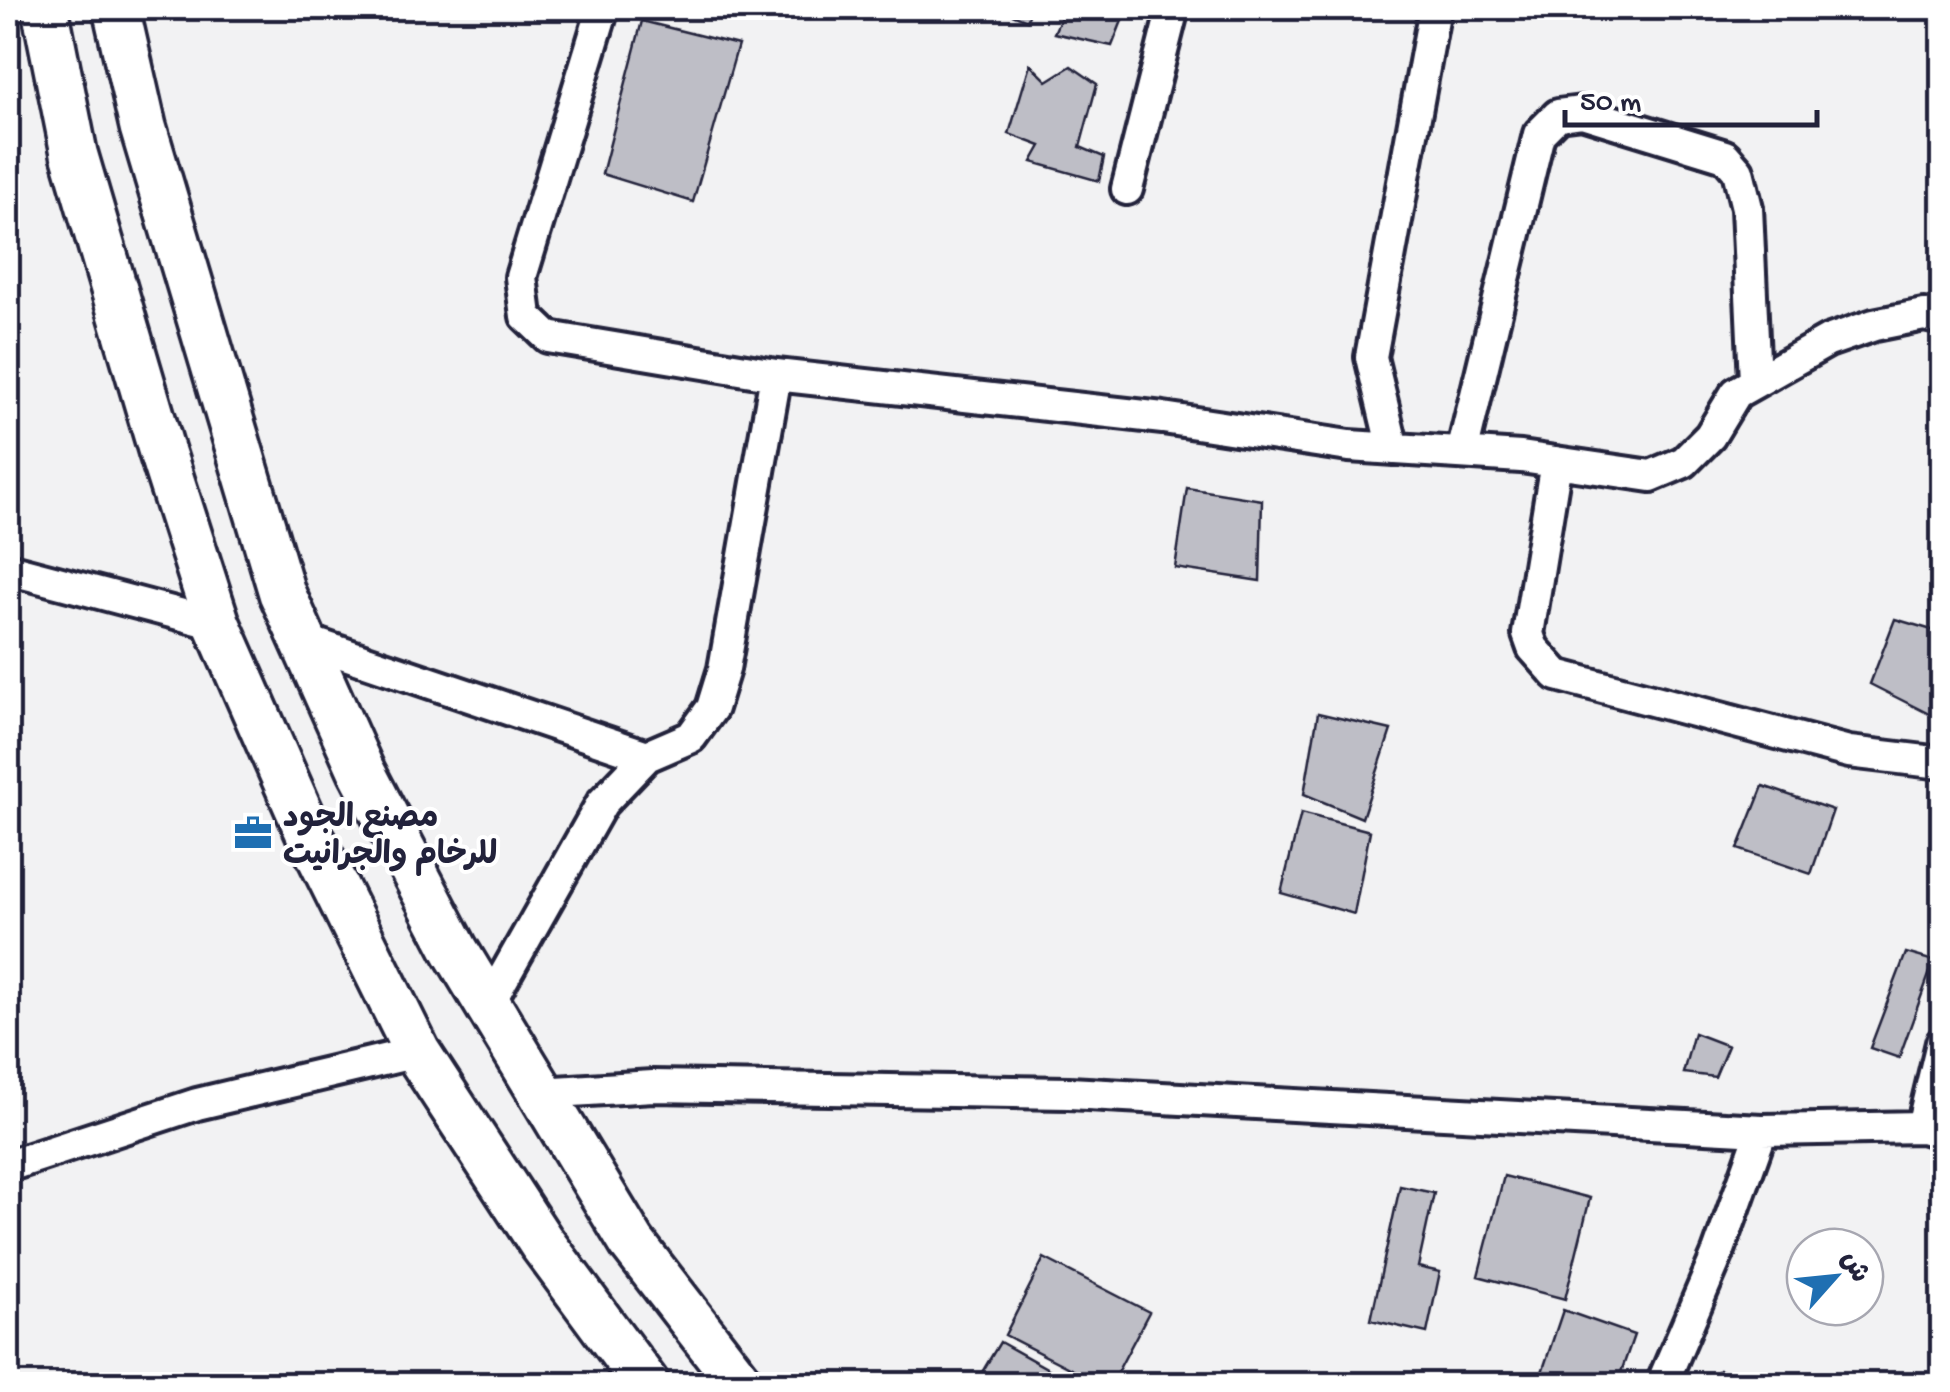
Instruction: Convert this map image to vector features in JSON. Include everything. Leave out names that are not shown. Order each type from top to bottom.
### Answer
[{"type":"main road","points":[[45,8],[74,153],[217,624],[312,840],[417,1052],[541,1242],[646,1384]]},
{"type":"main road","points":[[116,8],[160,182],[282,593],[361,770],[455,950],[632,1242],[742,1384]]},
{"type":"street","points":[[603,8],[522,277],[526,316],[548,337],[776,374],[1162,418],[1349,446],[1556,462],[1650,476],[1684,462],[1710,436],[1736,393],[1755,381],[1828,342],[1874,325],[1924,315],[1942,319]]},
{"type":"street","points":[[1127,189],[1173,8]]},
{"type":"street","points":[[1392,449],[1372,357],[1435,8]]},
{"type":"street","points":[[1462,453],[1539,134],[1558,116],[1582,112],[1725,156],[1738,171],[1747,208],[1755,381]]},
{"type":"street","points":[[488,1005],[602,803],[647,756],[690,737],[712,708],[724,668],[776,374]]},
{"type":"street","points":[[1556,462],[1528,634],[1533,648],[1556,674],[1849,752],[1942,763]]},
{"type":"street","points":[[8,569],[217,624]]},
{"type":"street","points":[[304,640],[647,756]]},
{"type":"street","points":[[540,1093],[654,1086],[1070,1092],[1762,1130],[1932,1130],[1942,1043]]},
{"type":"street","points":[[8,1166],[198,1104],[417,1052]]},
{"type":"street","points":[[1662,1384],[1718,1253],[1762,1130]]},
{"type":"building","points":[[997,8],[1032,8],[1027,20]]},
{"type":"building","points":[[1065,8],[1127,8],[1112,46],[1054,33]]},
{"type":"building","points":[[642,21],[738,45],[693,202],[602,174]]},
{"type":"building","points":[[1030,64],[1047,81],[1071,66],[1097,84],[1080,147],[1104,157],[1099,181],[1032,162],[1041,146],[1009,134]]},
{"type":"building","points":[[1187,488],[1262,500],[1260,581],[1175,568]]},
{"type":"building","points":[[1895,619],[1942,633],[1939,719],[1870,684]]},
{"type":"building","points":[[1318,713],[1391,730],[1362,818],[1304,794]]},
{"type":"building","points":[[1763,786],[1833,810],[1811,874],[1738,849]]},
{"type":"building","points":[[1301,813],[1370,831],[1354,914],[1281,893]]},
{"type":"building","points":[[1906,953],[1934,961],[1899,1058],[1870,1048]]},
{"type":"building","points":[[1694,1033],[1728,1046],[1715,1077],[1683,1073]]},
{"type":"building","points":[[1504,1176],[1590,1198],[1565,1299],[1478,1276]]},
{"type":"building","points":[[1400,1186],[1434,1193],[1418,1267],[1440,1272],[1427,1333],[1371,1320]]},
{"type":"building","points":[[1044,1258],[1149,1312],[1111,1384],[1100,1384],[1005,1335]]},
{"type":"building","points":[[1563,1310],[1634,1335],[1617,1384],[1538,1384]]},
{"type":"building","points":[[1000,1342],[1075,1384],[975,1384]]},
{"type":"building","points":[[1719,1370],[1755,1384],[1709,1384]]},
{"type":"place","name":"مصنع الجود للرخام والجرانيت","points":[[253,833]]}]
